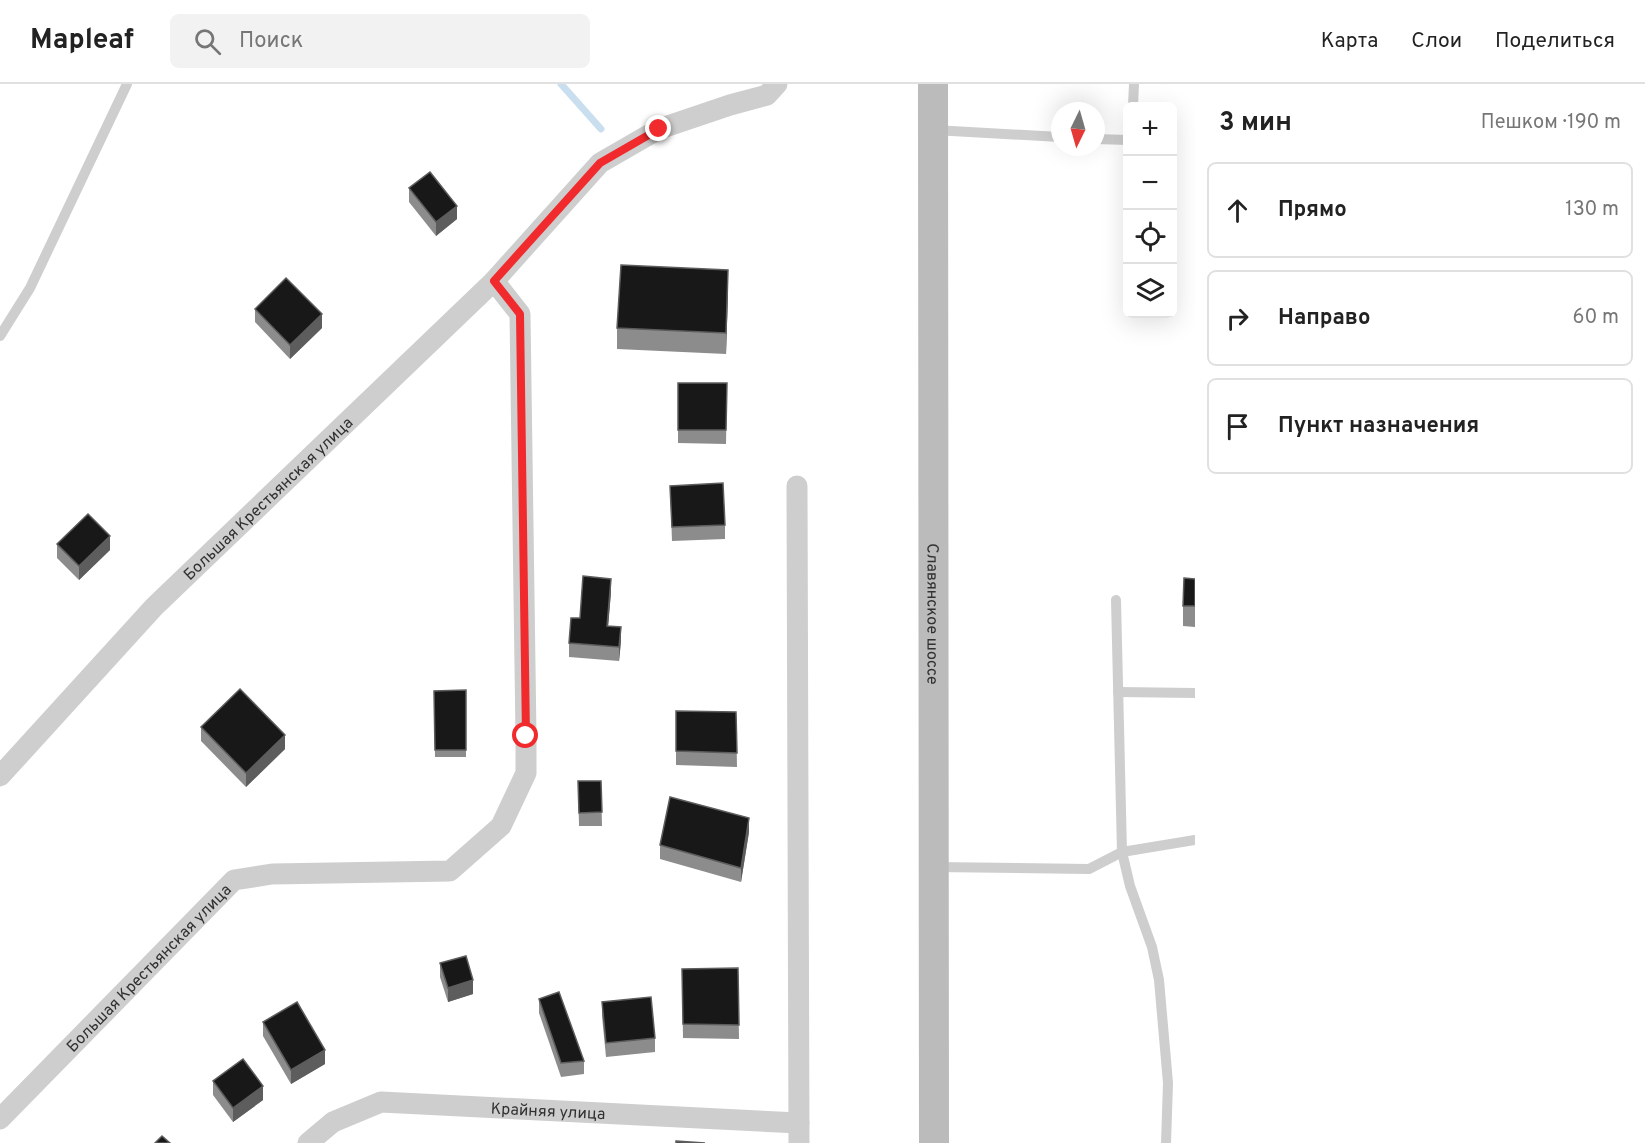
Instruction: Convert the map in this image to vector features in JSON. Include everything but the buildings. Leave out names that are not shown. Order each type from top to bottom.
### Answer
[{"type":"main road","name":"Славянское шоссе","points":[[933,84],[934,1143]]},
{"type":"street","name":"Большая Крестьянская улица","points":[[0,777],[154,607],[494,281],[600,163],[659,129],[767,95],[777,84]]},
{"type":"street","name":"Большая Крестьянская улица","points":[[0,1119],[234,880],[272,874],[450,871],[501,826],[526,773],[526,712],[520,314],[494,281]]},
{"type":"street","points":[[797,486],[799,1133]]},
{"type":"street","name":"Крайняя улица","points":[[308,1143],[333,1122],[381,1102],[799,1133]]},
{"type":"lane","points":[[0,336],[30,288],[127,84]]},
{"type":"lane","points":[[1133,102],[1134,84]]},
{"type":"lane","points":[[933,130],[1051,137]]},
{"type":"lane","points":[[1105,140],[1123,141]]},
{"type":"lane","points":[[1116,600],[1122,852],[1130,886],[1152,947],[1159,980],[1168,1083],[1166,1143]]},
{"type":"lane","points":[[1118,692],[1195,693]]},
{"type":"lane","points":[[934,867],[1089,869],[1122,852],[1195,840]]},
{"type":"waterway","points":[[561,84],[601,129]]},
{"type":"route","points":[[526,736],[520,314],[494,281],[600,163],[659,129]]}]
